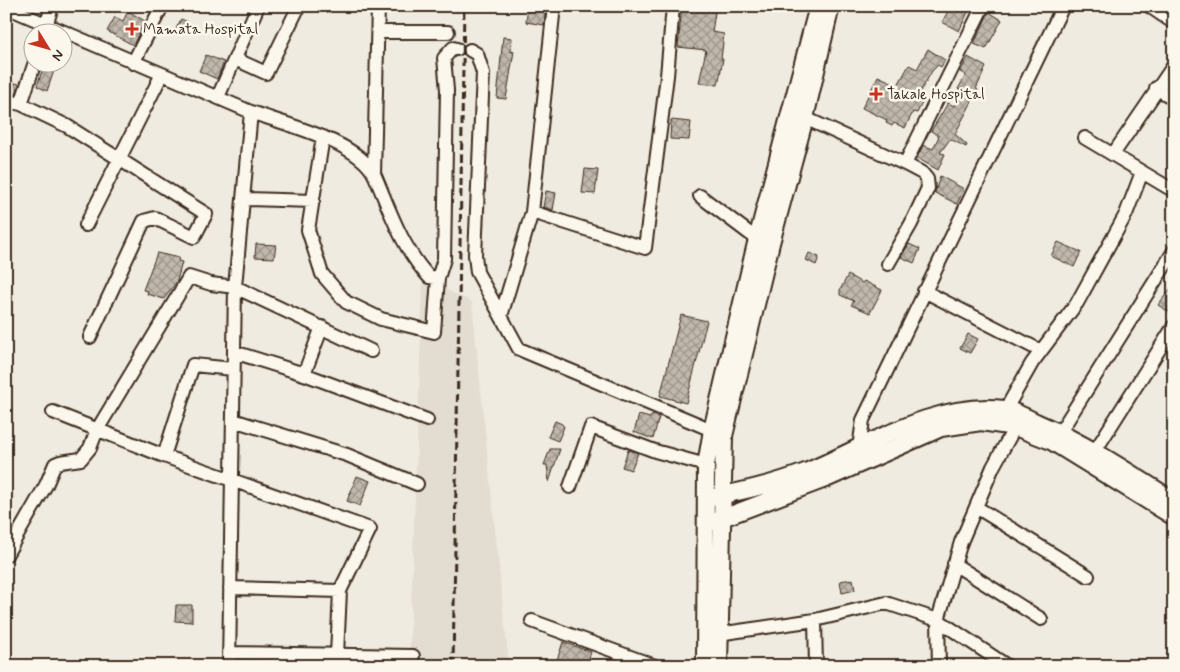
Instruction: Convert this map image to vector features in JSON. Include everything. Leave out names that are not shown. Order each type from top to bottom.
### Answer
[{"type":"main road","points":[[719,666],[714,521],[705,499],[706,465],[712,430],[757,239],[818,6]]},
{"type":"main road","points":[[705,666],[714,521],[722,496],[724,436],[832,6]]},
{"type":"main road","points":[[705,499],[789,478],[932,417],[981,409],[1051,441],[1174,517]]},
{"type":"main road","points":[[714,521],[828,478],[941,428],[1006,420],[1060,432],[1095,451],[1174,501]]},
{"type":"street","points":[[48,22],[52,6]]},
{"type":"street","points":[[133,63],[162,6]]},
{"type":"street","points":[[218,97],[258,6]]},
{"type":"street","points":[[235,59],[266,73],[298,6]]},
{"type":"street","points":[[374,174],[378,6]]},
{"type":"street","points":[[501,316],[532,212],[554,6]]},
{"type":"street","points":[[532,212],[645,248],[667,76],[673,6]]},
{"type":"street","points":[[905,164],[983,6]]},
{"type":"street","points":[[859,448],[863,420],[1063,6]]},
{"type":"street","points":[[1149,6],[1174,23]]},
{"type":"street","points":[[6,7],[35,22]]},
{"type":"street","points":[[378,32],[448,32]]},
{"type":"street","points":[[72,38],[251,112],[324,138],[354,152],[374,174],[403,240],[422,269],[430,277],[438,278]]},
{"type":"street","points":[[324,138],[308,230],[322,274],[346,302],[381,319],[434,332],[438,278],[444,259],[446,90],[444,58],[453,48],[457,49]]},
{"type":"street","points":[[470,50],[478,54],[483,73],[475,255],[477,272],[519,349],[712,430]]},
{"type":"street","points":[[1114,153],[1156,88],[1174,65]]},
{"type":"street","points":[[21,104],[32,72]]},
{"type":"street","points":[[86,225],[162,74]]},
{"type":"street","points":[[1156,88],[1174,99]]},
{"type":"street","points":[[6,101],[21,104],[67,126],[206,214],[194,237],[155,218],[144,221],[90,337]]},
{"type":"street","points":[[229,666],[235,287],[251,112]]},
{"type":"street","points":[[805,118],[905,164],[922,173],[927,179],[928,188],[911,224],[888,264]]},
{"type":"street","points":[[1085,138],[1114,153],[1174,191]]},
{"type":"street","points":[[926,666],[939,663],[938,620],[954,564],[992,467],[1006,420],[1041,351],[1077,303],[1126,214],[1142,172]]},
{"type":"street","points":[[700,196],[757,239]]},
{"type":"street","points":[[244,199],[313,201]]},
{"type":"street","points":[[1060,432],[1174,251]]},
{"type":"street","points":[[6,555],[46,485],[55,464],[81,459],[90,448],[97,430],[189,277],[211,284],[235,287],[322,326],[371,351]]},
{"type":"street","points":[[924,291],[1041,351]]},
{"type":"street","points":[[304,374],[322,326]]},
{"type":"street","points":[[1095,451],[1174,326]]},
{"type":"street","points":[[234,352],[304,374],[427,420]]},
{"type":"street","points":[[164,456],[193,365],[233,370]]},
{"type":"street","points":[[53,412],[232,482],[370,529],[340,592],[338,655]]},
{"type":"street","points":[[233,420],[347,455],[417,484]]},
{"type":"street","points":[[570,487],[591,427],[655,451],[706,465]]},
{"type":"street","points":[[976,507],[1088,576]]},
{"type":"street","points":[[954,564],[1041,619]]},
{"type":"street","points":[[230,588],[340,592]]},
{"type":"street","points":[[718,634],[815,620],[886,603],[938,620],[1007,666]]},
{"type":"street","points":[[815,620],[816,666]]},
{"type":"street","points":[[532,621],[655,666]]},
{"type":"street","points":[[230,653],[413,656]]},
{"type":"shaded area","points":[[423,279],[472,302],[509,666],[409,666]]},
{"type":"building","points":[[528,6],[546,6],[544,25],[526,22]]},
{"type":"building","points":[[682,6],[716,6],[712,32],[724,34],[721,59],[723,59],[718,85],[699,83],[706,50],[678,47]]},
{"type":"building","points":[[951,6],[957,6],[968,12],[959,31],[942,22]]},
{"type":"building","points":[[128,11],[145,21],[133,45],[107,31],[115,17],[123,21]]},
{"type":"building","points":[[989,12],[1002,20],[986,49],[974,44]]},
{"type":"building","points":[[181,19],[188,22],[182,34],[175,31]]},
{"type":"building","points":[[503,37],[512,38],[511,52],[514,51],[506,99],[497,98]]},
{"type":"building","points":[[928,49],[945,60],[941,67],[938,65],[932,71],[919,94],[917,101],[922,103],[917,113],[913,112],[905,128],[894,123],[892,126],[886,123],[887,120],[862,108],[878,76],[898,85],[909,65],[917,69]]},
{"type":"building","points":[[206,55],[224,62],[217,79],[199,71]]},
{"type":"building","points":[[968,57],[986,67],[976,89],[978,90],[955,134],[967,145],[966,147],[950,139],[940,153],[945,154],[938,170],[917,158],[923,145],[933,149],[939,136],[931,131],[948,103],[954,106],[963,91],[958,89],[966,75],[960,72]]},
{"type":"building","points":[[42,72],[54,72],[47,91],[37,86]]},
{"type":"building","points":[[8,81],[19,84],[16,95],[6,93]]},
{"type":"building","points":[[671,120],[691,122],[689,140],[670,139]]},
{"type":"building","points":[[585,169],[598,170],[595,194],[582,193]]},
{"type":"building","points":[[940,176],[964,189],[957,204],[935,193]]},
{"type":"building","points":[[546,191],[556,193],[553,210],[543,207]]},
{"type":"building","points":[[1058,242],[1081,252],[1074,267],[1051,256]]},
{"type":"building","points":[[256,244],[276,245],[274,258],[255,257]]},
{"type":"building","points":[[909,244],[920,249],[914,263],[901,257]]},
{"type":"building","points":[[157,253],[179,258],[178,261],[182,262],[177,281],[164,299],[147,294],[148,291],[143,290]]},
{"type":"building","points":[[809,253],[819,257],[816,265],[806,260]]},
{"type":"building","points":[[848,275],[862,283],[864,281],[882,290],[870,313],[851,305],[854,301],[840,295],[840,290]]},
{"type":"building","points":[[1174,284],[1174,315],[1158,305]]},
{"type":"building","points":[[681,315],[707,321],[686,403],[660,396]]},
{"type":"building","points":[[968,334],[978,339],[970,353],[960,348]]},
{"type":"building","points":[[639,415],[650,418],[652,415],[659,417],[653,439],[634,432]]},
{"type":"building","points":[[555,421],[564,427],[558,441],[548,437]]},
{"type":"building","points":[[550,449],[560,449],[549,482],[547,465],[544,465]]},
{"type":"building","points":[[628,450],[638,453],[631,470],[622,467]]},
{"type":"building","points":[[357,476],[370,481],[360,506],[347,501]]},
{"type":"building","points":[[853,579],[855,590],[842,593],[840,581]]},
{"type":"building","points":[[176,605],[192,605],[192,622],[175,621]]},
{"type":"building","points":[[563,642],[591,652],[587,664],[576,660],[573,666],[555,666]]},
{"type":"railway","points":[[453,666],[464,6]]},
{"type":"place","name":"Mamata Hospital","points":[[132,29]]},
{"type":"place","name":"Takale Hospital","points":[[876,94]]}]
